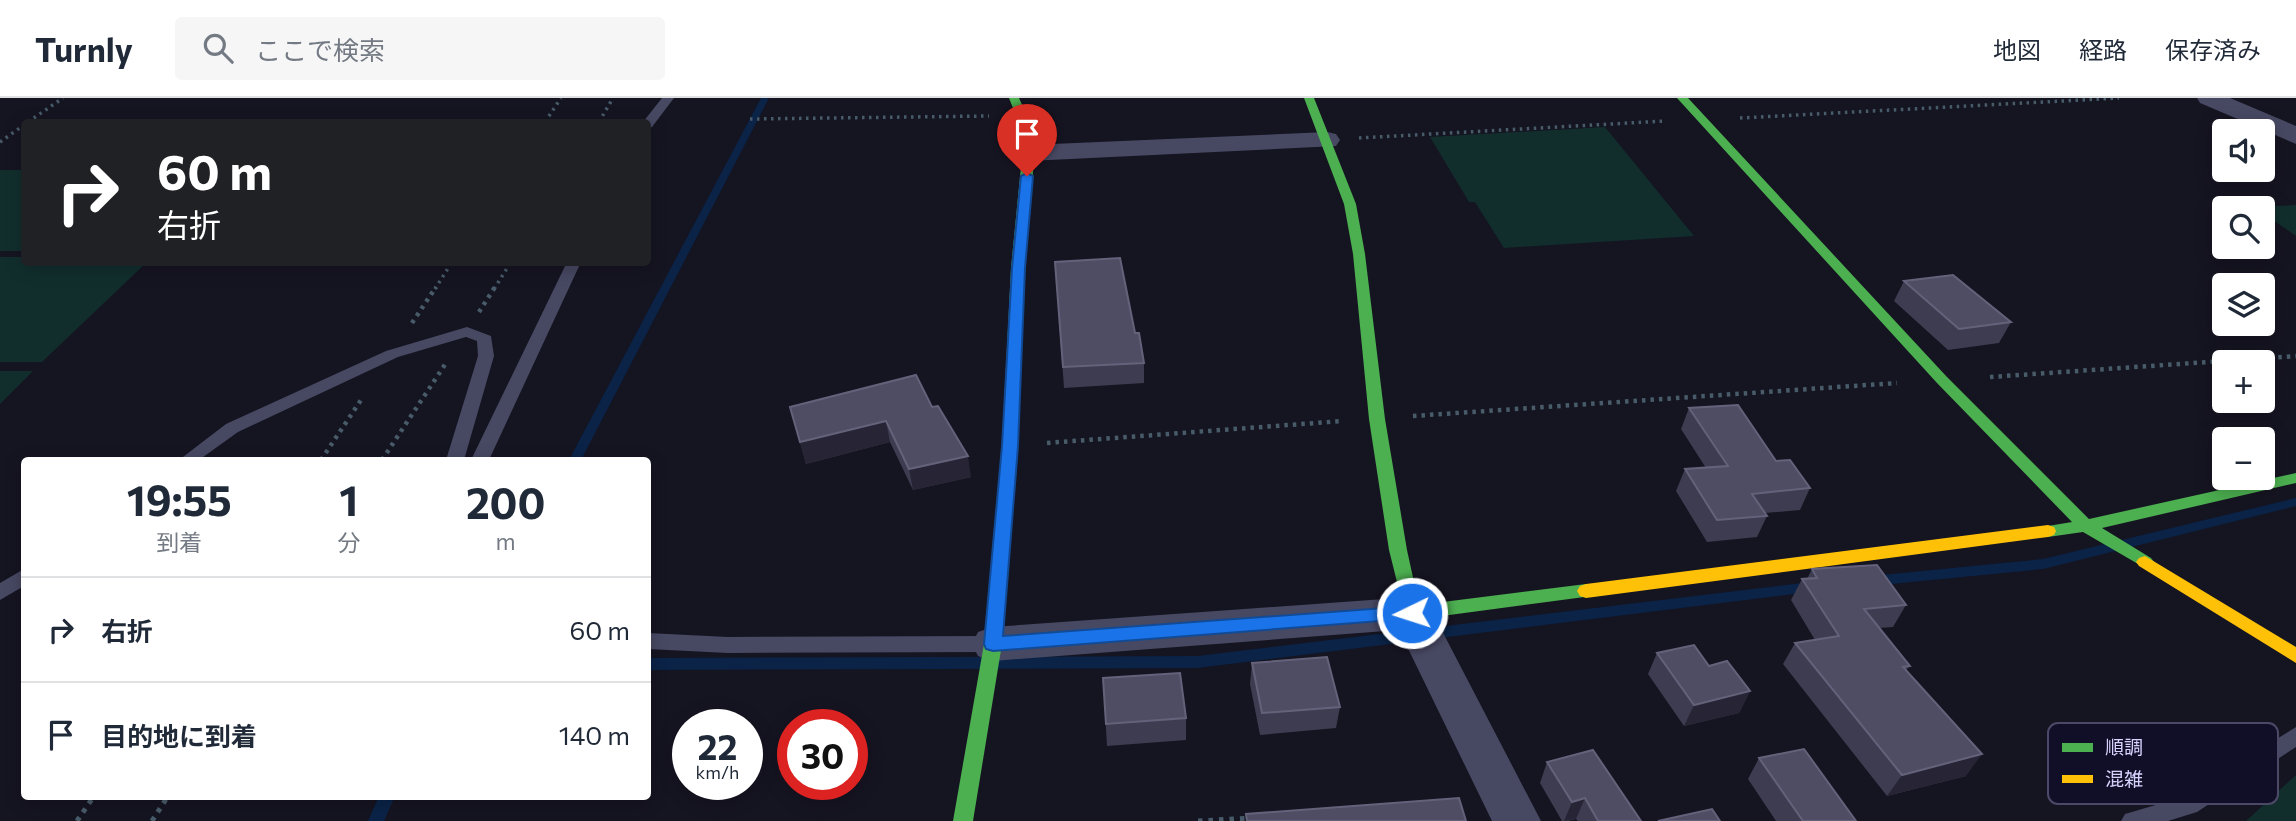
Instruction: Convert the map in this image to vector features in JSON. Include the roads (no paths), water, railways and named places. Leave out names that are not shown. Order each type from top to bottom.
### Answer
[{"type":"street","points":[[963,821],[993,644],[1010,446],[1018,268],[1030,136],[1014,98]]},
{"type":"street","points":[[1309,98],[1350,204],[1359,254],[1377,419],[1398,550],[1412,613],[1517,821]]},
{"type":"street","points":[[1682,98],[1942,380],[2087,526],[2296,656]]},
{"type":"street","points":[[2210,98],[2296,136]]},
{"type":"street","points":[[1029,153],[1327,140]]},
{"type":"street","points":[[993,644],[1412,613],[2087,526],[2296,478]]},
{"type":"lane","points":[[651,120],[668,98]]},
{"type":"lane","points":[[481,457],[571,266]]},
{"type":"lane","points":[[192,457],[232,428],[393,354],[467,332],[485,339],[486,356],[456,457]]},
{"type":"lane","points":[[0,593],[21,578]]},
{"type":"lane","points":[[651,641],[728,645],[993,644]]},
{"type":"lane","points":[[2278,747],[2296,736]]},
{"type":"lane","points":[[2133,821],[2189,804]]},
{"type":"waterway","points":[[577,457],[765,98]]},
{"type":"waterway","points":[[1871,581],[2043,564],[2296,502]]},
{"type":"waterway","points":[[651,664],[1197,662],[1811,587]]},
{"type":"waterway","points":[[376,821],[385,800]]}]
